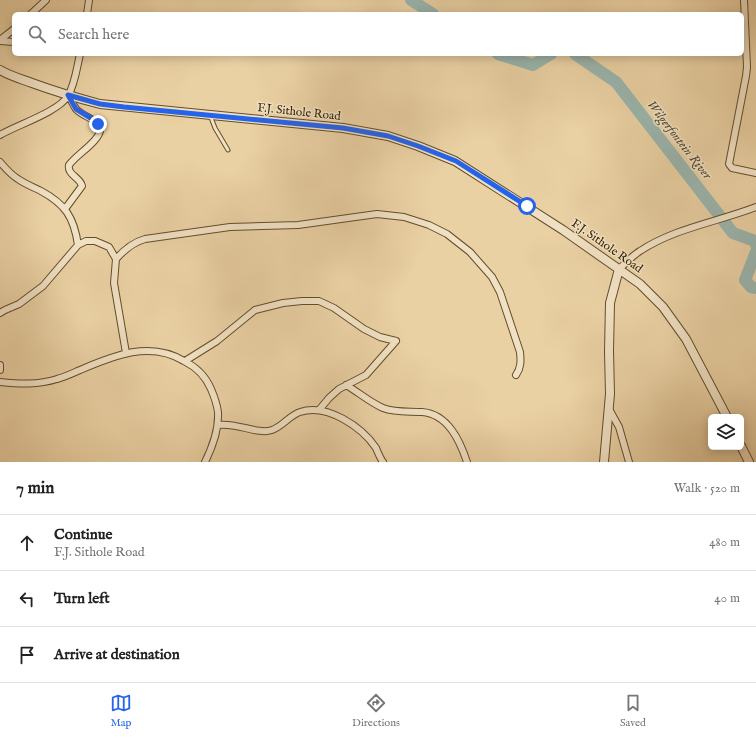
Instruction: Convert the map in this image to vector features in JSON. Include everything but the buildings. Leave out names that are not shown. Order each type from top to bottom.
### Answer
[{"type":"street","points":[[33,12],[46,0]]},
{"type":"street","points":[[87,12],[89,0]]},
{"type":"street","points":[[744,0],[746,72],[729,164],[732,168],[756,173]]},
{"type":"street","points":[[0,40],[12,31]]},
{"type":"street","points":[[0,40],[12,42]]},
{"type":"street","points":[[0,135],[54,108],[65,100],[77,70],[80,56]]},
{"type":"street","name":"F.J. Sithole Road","points":[[0,70],[9,75],[100,104],[343,128],[388,136],[456,161],[563,230],[640,284],[663,307],[686,339],[725,414]]},
{"type":"street","points":[[65,209],[82,186],[81,182],[70,172],[68,168],[69,165],[96,139],[100,130],[98,124],[94,120],[76,109],[68,95]]},
{"type":"street","points":[[0,162],[17,179],[42,191],[62,205],[74,226],[78,245]]},
{"type":"street","points":[[604,462],[609,409],[610,303],[619,269],[638,252],[668,236],[710,221],[733,216],[756,207]]},
{"type":"street","points":[[116,259],[132,245],[145,239],[230,227],[298,225],[377,214],[404,217],[428,225],[447,234],[470,252],[492,277],[500,292],[520,352],[520,370],[516,375]]},
{"type":"street","points":[[0,313],[19,304],[43,286],[78,245],[86,241],[95,241],[109,248],[116,259],[114,283],[126,353]]},
{"type":"street","points":[[184,361],[217,341],[256,310],[283,303],[319,301],[334,308],[364,329],[380,337],[396,341],[366,375],[339,388],[319,410]]},
{"type":"street","points":[[0,382],[33,384],[58,379],[113,356],[140,350],[152,350],[167,353],[192,365],[210,385],[218,411],[218,425],[205,462]]},
{"type":"street","points":[[0,365],[0,370]]},
{"type":"street","points":[[346,385],[382,408],[402,412],[425,412],[435,416],[444,422],[456,434],[467,462]]},
{"type":"street","points":[[609,409],[619,427],[629,462]]},
{"type":"street","points":[[218,425],[226,424],[263,430],[273,430],[298,412],[305,410],[319,410],[338,415],[347,420],[371,443],[383,462]]},
{"type":"street","points":[[743,450],[749,462]]},
{"type":"lane","points":[[210,115],[215,128],[228,150]]},
{"type":"waterway","name":"Wilgerfontein River","points":[[411,0],[430,12]]},
{"type":"waterway","name":"Wilgerfontein River","points":[[504,56],[533,65],[548,56]]},
{"type":"waterway","name":"Wilgerfontein River","points":[[578,56],[616,82],[733,233],[755,241],[756,245]]},
{"type":"waterway","name":"Wilgerfontein River","points":[[756,252],[745,280],[751,287],[756,288]]},
{"type":"route","points":[[98,124],[76,109],[68,95],[100,104],[343,128],[388,136],[456,161],[527,206]]}]
